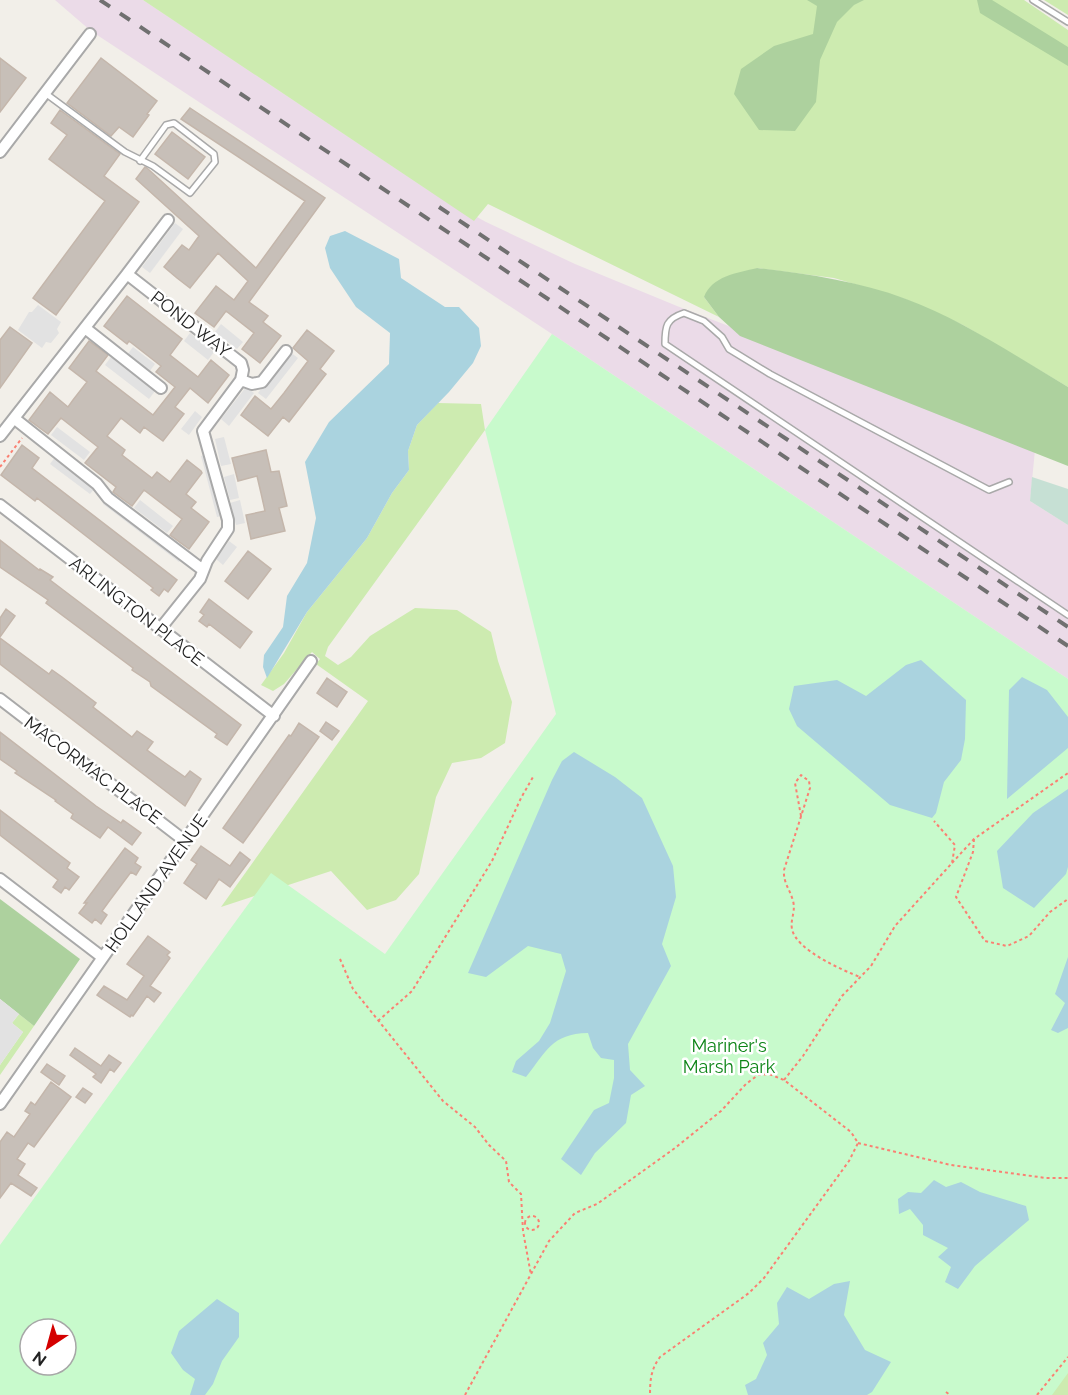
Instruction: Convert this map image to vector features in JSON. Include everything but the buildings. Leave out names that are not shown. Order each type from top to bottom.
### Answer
[{"type":"street","points":[[0,152],[90,34]]},
{"type":"street","points":[[0,436],[168,220]]},
{"type":"street","name":"POND WAY","points":[[127,274],[240,363],[243,370],[241,380],[203,431],[228,520],[228,529],[200,579],[160,629]]},
{"type":"street","points":[[85,328],[161,388]]},
{"type":"street","points":[[241,380],[252,384],[262,382],[286,351]]},
{"type":"street","points":[[15,419],[97,484],[108,498],[203,570]]},
{"type":"street","name":"ARLINGTON PLACE","points":[[0,505],[274,716]]},
{"type":"street","name":"HOLLAND AVENUE","points":[[0,1104],[311,662]]},
{"type":"street","name":"MACORMAC PLACE","points":[[0,699],[185,841]]},
{"type":"street","points":[[0,879],[102,957]]},
{"type":"lane","points":[[1033,0],[1068,22]]},
{"type":"lane","points":[[45,93],[125,153],[140,161],[153,166],[190,193],[215,162],[214,154],[174,123],[166,125],[140,161]]},
{"type":"lane","points":[[1009,482],[988,490],[729,350],[722,337],[704,321],[684,313],[672,317],[666,328],[665,344],[1068,615]]},
{"type":"path","points":[[0,467],[25,434]]},
{"type":"path","points":[[784,1080],[803,1056],[842,996],[871,966],[895,926],[974,839],[1068,773]]},
{"type":"path","points":[[801,816],[795,783],[801,775],[809,781],[810,788],[783,879],[794,902],[792,929],[795,936],[817,956],[833,966],[860,977]]},
{"type":"path","points":[[378,1021],[411,991],[492,861],[533,777]]},
{"type":"path","points":[[934,820],[956,845],[952,863]]},
{"type":"path","points":[[974,839],[972,852],[956,897],[985,941],[1007,946],[1029,936],[1050,912],[1068,900]]},
{"type":"path","points":[[340,959],[353,989],[443,1101],[475,1127],[506,1161],[509,1182],[521,1194],[523,1231],[531,1275]]},
{"type":"path","points":[[465,1395],[549,1241],[575,1213],[597,1204],[675,1148],[721,1111],[746,1084],[758,1075],[769,1074],[784,1080],[851,1132],[858,1143],[951,1165],[1046,1178],[1068,1178]]},
{"type":"path","points":[[650,1395],[653,1366],[660,1357],[748,1293],[764,1278],[843,1170],[858,1143]]},
{"type":"path","points":[[533,1215],[538,1219],[539,1225],[536,1229],[526,1227],[525,1222],[528,1217],[533,1215]]},
{"type":"path","points":[[1037,1395],[1068,1357]]},
{"type":"path","points":[[946,1392],[950,1395]]},
{"type":"shaded area","points":[[55,0],[143,0],[428,190],[486,222],[575,264],[850,373],[1035,450],[1030,501],[1068,525],[1068,679],[552,334],[91,31]]},
{"type":"shaded area","points":[[175,223],[183,229],[150,273],[142,267]]},
{"type":"shaded area","points":[[38,305],[61,322],[57,329],[59,333],[51,343],[46,342],[42,348],[18,330],[29,312],[32,312]]},
{"type":"shaded area","points":[[221,324],[243,342],[237,349],[215,332]]},
{"type":"shaded area","points":[[190,333],[214,352],[208,360],[184,341]]},
{"type":"shaded area","points":[[133,347],[155,364],[149,372],[127,355]]},
{"type":"shaded area","points":[[290,352],[298,358],[266,399],[258,393]]},
{"type":"shaded area","points":[[111,357],[155,391],[149,399],[105,365]]},
{"type":"shaded area","points":[[246,387],[254,393],[229,426],[221,419]]},
{"type":"shaded area","points":[[195,411],[202,417],[189,435],[181,429]]},
{"type":"shaded area","points":[[57,427],[90,452],[84,460],[51,435]]},
{"type":"shaded area","points":[[224,437],[231,464],[221,466],[215,439]]},
{"type":"shaded area","points":[[206,455],[221,516],[217,517],[201,456]]},
{"type":"shaded area","points":[[56,456],[96,487],[90,494],[50,464]]},
{"type":"shaded area","points":[[234,474],[239,498],[230,500],[224,477]]},
{"type":"shaded area","points":[[140,500],[173,526],[167,533],[134,508]]},
{"type":"shaded area","points":[[240,500],[245,523],[236,525],[230,503]]},
{"type":"shaded area","points":[[105,501],[182,559],[179,562],[103,504]]},
{"type":"shaded area","points":[[229,541],[237,547],[223,565],[216,559]]},
{"type":"shaded area","points":[[0,999],[19,1014],[12,1023],[23,1032],[0,1065]]},
{"type":"green space","points":[[143,0],[1024,0],[1068,30],[1068,387],[963,325],[905,299],[834,278],[757,268],[704,297],[719,317],[488,204],[474,221]]},
{"type":"green space","points":[[807,0],[864,0],[854,5],[837,22],[820,60],[816,102],[795,131],[759,130],[734,94],[741,69],[774,46],[813,34],[817,6]]},
{"type":"green space","points":[[977,0],[992,0],[1068,47],[1068,66],[980,13]]},
{"type":"green space","points":[[1044,0],[1068,0],[1068,15]]},
{"type":"green space","points":[[757,268],[851,283],[906,299],[948,317],[1068,387],[1068,466],[740,336],[719,317],[704,297],[713,284],[726,276]]},
{"type":"green space","name":"Mariner's Marsh Park","points":[[552,334],[1068,679],[1068,1373],[1052,1395],[0,1395],[0,1245],[271,873],[385,954],[556,714],[485,430]]},
{"type":"green space","points":[[438,403],[481,404],[485,430],[328,647],[325,656],[338,665],[351,657],[370,636],[415,608],[457,610],[491,632],[512,702],[505,743],[481,758],[452,763],[436,797],[419,874],[396,900],[367,910],[331,871],[221,907],[368,701],[316,664],[320,659],[312,652],[284,684],[273,691],[261,685],[284,653],[307,612],[367,538],[392,493],[409,470],[408,451],[417,425]]},
{"type":"green space","points":[[1032,477],[1068,489],[1068,525],[1030,501]]},
{"type":"green space","points":[[0,899],[80,959],[34,1026],[0,999]]},
{"type":"green space","points":[[19,1014],[34,1026],[0,1075],[0,1065],[23,1032],[12,1023]]},
{"type":"green space","points":[[1068,1370],[1068,1395],[1048,1395]]},
{"type":"water","points":[[345,231],[399,259],[401,278],[445,307],[459,307],[479,328],[481,346],[473,363],[417,425],[408,451],[409,470],[392,493],[367,538],[307,612],[267,678],[263,667],[264,655],[283,627],[287,596],[307,563],[316,518],[305,462],[329,422],[389,364],[390,333],[356,307],[330,268],[325,248],[330,236]]},
{"type":"water","points":[[921,660],[966,700],[965,739],[961,760],[944,782],[936,813],[932,818],[890,805],[797,726],[789,709],[794,686],[837,680],[866,696],[906,665]]},
{"type":"water","points":[[1022,677],[1047,690],[1068,717],[1068,748],[1007,799],[1009,690]]},
{"type":"water","points":[[574,752],[615,777],[642,798],[673,866],[676,897],[662,944],[671,966],[628,1044],[630,1070],[645,1086],[631,1095],[626,1123],[595,1153],[581,1175],[561,1159],[594,1110],[609,1103],[614,1078],[614,1060],[601,1058],[593,1048],[588,1033],[576,1034],[551,1046],[526,1077],[512,1072],[516,1061],[539,1041],[550,1023],[566,971],[561,954],[528,946],[486,977],[468,973],[552,780],[562,761]]},
{"type":"water","points":[[1068,789],[1068,867],[1066,874],[1034,908],[1003,888],[997,851],[1033,813]]},
{"type":"water","points":[[1068,957],[1068,1028],[1058,1033],[1051,1030],[1065,1003],[1055,994]]},
{"type":"water","points":[[934,1180],[946,1187],[961,1182],[980,1192],[1026,1206],[1029,1220],[975,1266],[958,1289],[945,1282],[951,1267],[938,1257],[948,1248],[923,1235],[923,1225],[910,1209],[899,1214],[898,1199],[908,1192],[921,1193]]},
{"type":"water","points":[[850,1281],[844,1315],[865,1350],[891,1362],[872,1392],[867,1395],[748,1395],[745,1385],[756,1379],[767,1355],[763,1343],[779,1324],[777,1303],[787,1287],[809,1299],[834,1284]]},
{"type":"water","points":[[217,1299],[239,1313],[239,1337],[222,1361],[213,1384],[205,1395],[190,1395],[195,1379],[183,1370],[171,1353],[179,1331]]},
{"type":"railway","points":[[100,0],[1068,646]]},
{"type":"railway","points":[[439,207],[1068,627]]}]
